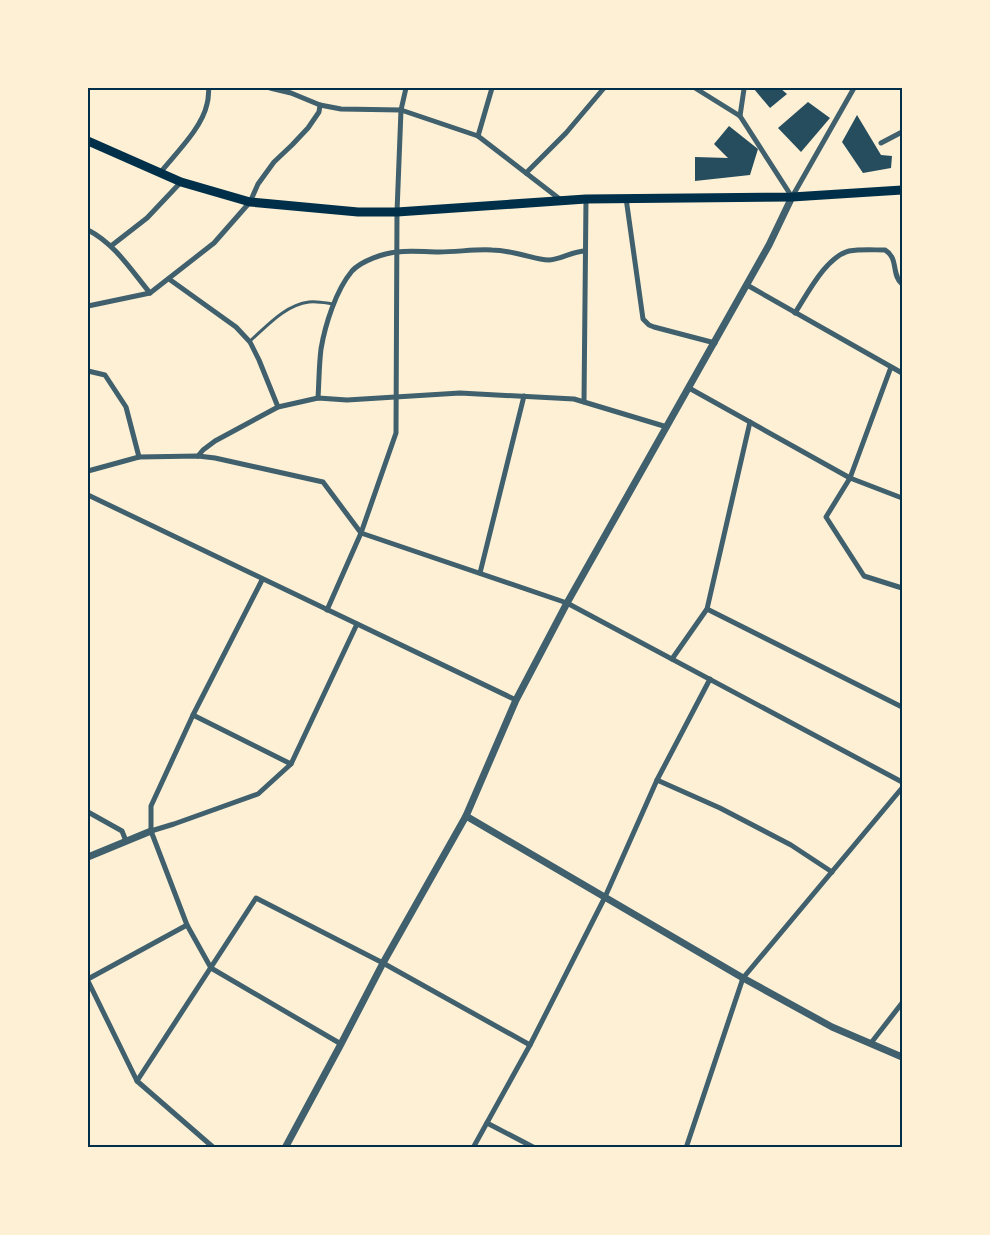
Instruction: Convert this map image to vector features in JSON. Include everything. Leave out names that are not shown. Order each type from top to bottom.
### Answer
[{"type":"main road","points":[[88,141],[181,182],[250,202],[358,212],[397,212],[561,200],[792,197],[902,190]]},
{"type":"street","points":[[160,173],[198,127],[206,109],[209,88]]},
{"type":"street","points":[[270,88],[291,93],[320,105],[341,109],[401,110],[478,136],[561,200]]},
{"type":"street","points":[[327,610],[361,533],[396,433],[397,212],[401,110],[406,88]]},
{"type":"street","points":[[478,136],[492,88]]},
{"type":"street","points":[[526,173],[566,133],[604,88]]},
{"type":"street","points":[[695,88],[740,116],[792,197]]},
{"type":"street","points":[[740,116],[743,88]]},
{"type":"street","points":[[285,1148],[383,963],[466,816],[516,700],[567,603],[769,246],[792,197],[854,88]]},
{"type":"street","points":[[88,306],[150,294],[214,243],[250,202],[265,173],[308,128],[319,112],[320,105]]},
{"type":"street","points":[[881,143],[902,132]]},
{"type":"street","points":[[112,246],[147,218],[181,182]]},
{"type":"street","points":[[626,198],[643,319],[654,327],[714,343]]},
{"type":"street","points":[[584,402],[586,199]]},
{"type":"street","points":[[88,230],[112,246],[150,294]]},
{"type":"street","points":[[318,398],[321,351],[326,326],[334,304],[352,271],[369,260],[397,252],[492,250],[550,260],[585,250]]},
{"type":"street","points":[[795,312],[829,263],[839,255],[850,251],[885,250],[893,259],[898,279],[902,284]]},
{"type":"street","points":[[168,279],[236,327],[250,342],[278,407]]},
{"type":"street","points":[[747,285],[902,373]]},
{"type":"street","points":[[891,367],[850,478],[826,517],[864,576],[902,588]]},
{"type":"street","points":[[88,371],[105,375],[126,407],[139,457]]},
{"type":"street","points":[[689,388],[850,478],[902,498]]},
{"type":"street","points":[[198,456],[215,441],[278,407],[318,398],[346,400],[460,393],[574,399],[667,427]]},
{"type":"street","points":[[480,574],[524,396]]},
{"type":"street","points":[[672,659],[707,609],[750,422]]},
{"type":"street","points":[[88,471],[139,457],[198,456],[215,458],[323,482],[361,533],[567,603],[902,782]]},
{"type":"street","points":[[88,495],[516,700]]},
{"type":"street","points":[[262,580],[193,714],[151,806],[151,831],[187,925],[211,968],[341,1044]]},
{"type":"street","points":[[707,609],[902,707]]},
{"type":"street","points":[[88,857],[151,831],[258,794],[291,764],[357,624]]},
{"type":"street","points":[[473,1148],[530,1044],[605,897],[657,780],[710,680]]},
{"type":"street","points":[[193,714],[291,764]]},
{"type":"street","points":[[657,780],[720,808],[782,840],[832,872]]},
{"type":"street","points":[[686,1148],[742,978],[902,788]]},
{"type":"street","points":[[88,812],[122,831],[126,841]]},
{"type":"street","points":[[466,816],[742,978],[832,1027],[902,1056]]},
{"type":"street","points":[[137,1081],[256,898],[383,963],[530,1044]]},
{"type":"street","points":[[187,925],[88,980],[137,1081],[214,1148]]},
{"type":"street","points":[[871,1043],[902,1004]]},
{"type":"street","points":[[487,1123],[535,1148]]},
{"type":"lane","points":[[250,342],[274,319],[292,308],[310,302],[334,304]]},
{"type":"building","points":[[780,88],[787,94],[770,108],[754,89]]},
{"type":"building","points":[[808,102],[830,118],[801,152],[778,128]]},
{"type":"building","points":[[857,115],[881,155],[892,156],[891,168],[863,173],[842,142]]},
{"type":"building","points":[[729,126],[758,149],[750,175],[695,181],[695,157],[728,158],[714,144]]}]
